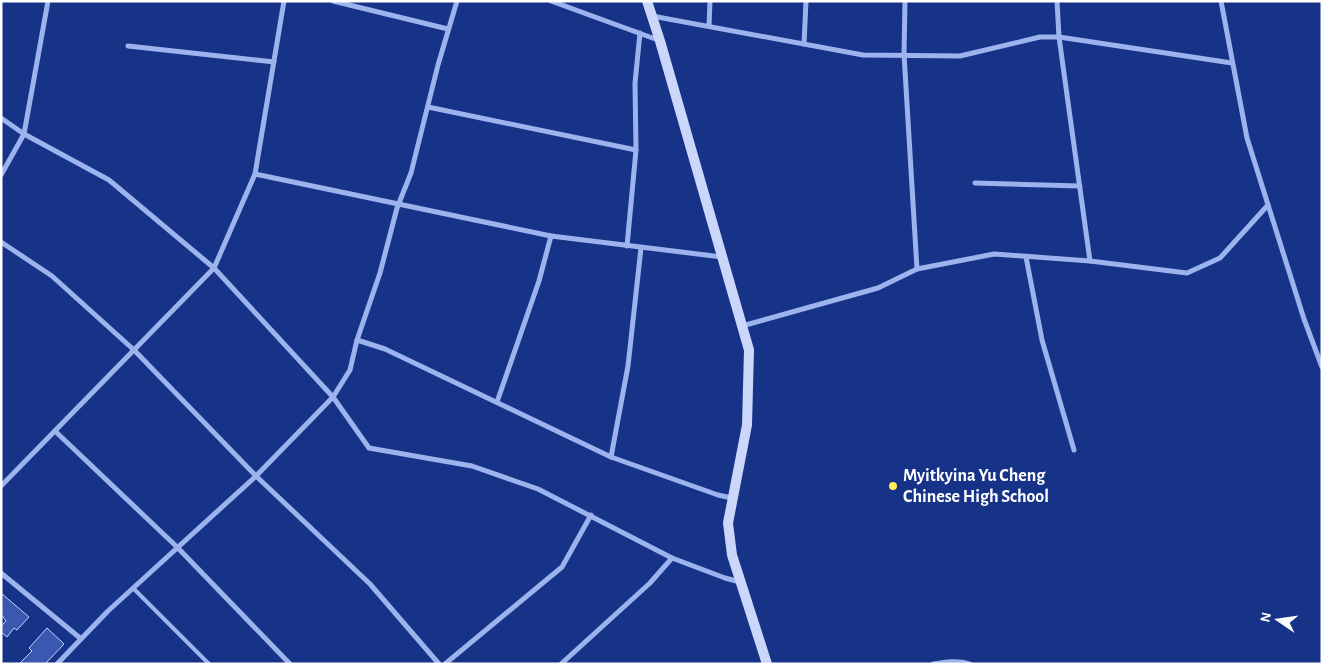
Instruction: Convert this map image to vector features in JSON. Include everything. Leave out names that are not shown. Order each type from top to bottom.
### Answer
[{"type":"street","points":[[1,175],[24,134],[48,1]]},
{"type":"street","points":[[1,486],[214,268],[255,174],[284,1]]},
{"type":"street","points":[[333,1],[448,29]]},
{"type":"street","points":[[57,664],[80,638],[256,476],[333,397],[350,370],[357,340],[380,273],[398,205],[411,173],[457,1]]},
{"type":"street","points":[[551,1],[660,41]]},
{"type":"street","points":[[647,1],[749,350],[747,425],[728,524],[732,555],[767,664]]},
{"type":"street","points":[[709,26],[710,1]]},
{"type":"street","points":[[804,44],[806,1]]},
{"type":"street","points":[[905,1],[904,54],[917,269]]},
{"type":"street","points":[[1057,1],[1059,37],[1090,261]]},
{"type":"street","points":[[1221,1],[1246,138],[1304,319],[1322,367]]},
{"type":"street","points":[[652,16],[863,55],[960,56],[1040,37],[1059,37],[1232,62]]},
{"type":"street","points":[[627,246],[636,150],[634,83],[640,34]]},
{"type":"street","points":[[128,46],[274,62]]},
{"type":"street","points":[[428,107],[636,150]]},
{"type":"street","points":[[1,118],[24,134],[110,180],[214,268],[333,397],[369,448],[472,466],[538,489],[672,558],[741,582]]},
{"type":"street","points":[[255,174],[551,236],[722,258]]},
{"type":"street","points":[[976,182],[1080,186]]},
{"type":"street","points":[[742,326],[878,288],[917,269],[994,254],[1090,261],[1187,273],[1220,258],[1268,204]]},
{"type":"street","points":[[498,402],[539,281],[551,236]]},
{"type":"street","points":[[1,242],[52,276],[134,350],[256,476],[370,584],[439,664]]},
{"type":"street","points":[[611,457],[628,366],[641,248]]},
{"type":"street","points":[[1026,257],[1042,340],[1074,450]]},
{"type":"street","points":[[357,340],[385,349],[611,457],[694,487],[733,498]]},
{"type":"street","points":[[55,430],[177,547],[290,664]]},
{"type":"street","points":[[445,664],[562,567],[590,515]]},
{"type":"street","points":[[561,664],[650,583],[672,558]]},
{"type":"street","points":[[1,573],[80,638]]},
{"type":"street","points":[[933,664],[944,662],[964,662],[970,664]]},
{"type":"lane","points":[[133,588],[209,664]]},
{"type":"building","points":[[1,593],[29,617],[17,630],[14,628],[7,637],[1,632],[1,626],[6,621],[1,614]]},
{"type":"building","points":[[47,628],[64,644],[45,664],[19,664],[32,651],[29,648]]},
{"type":"place","name":"Myitkyina Yu Cheng Chinese High School","points":[[893,486]]}]
